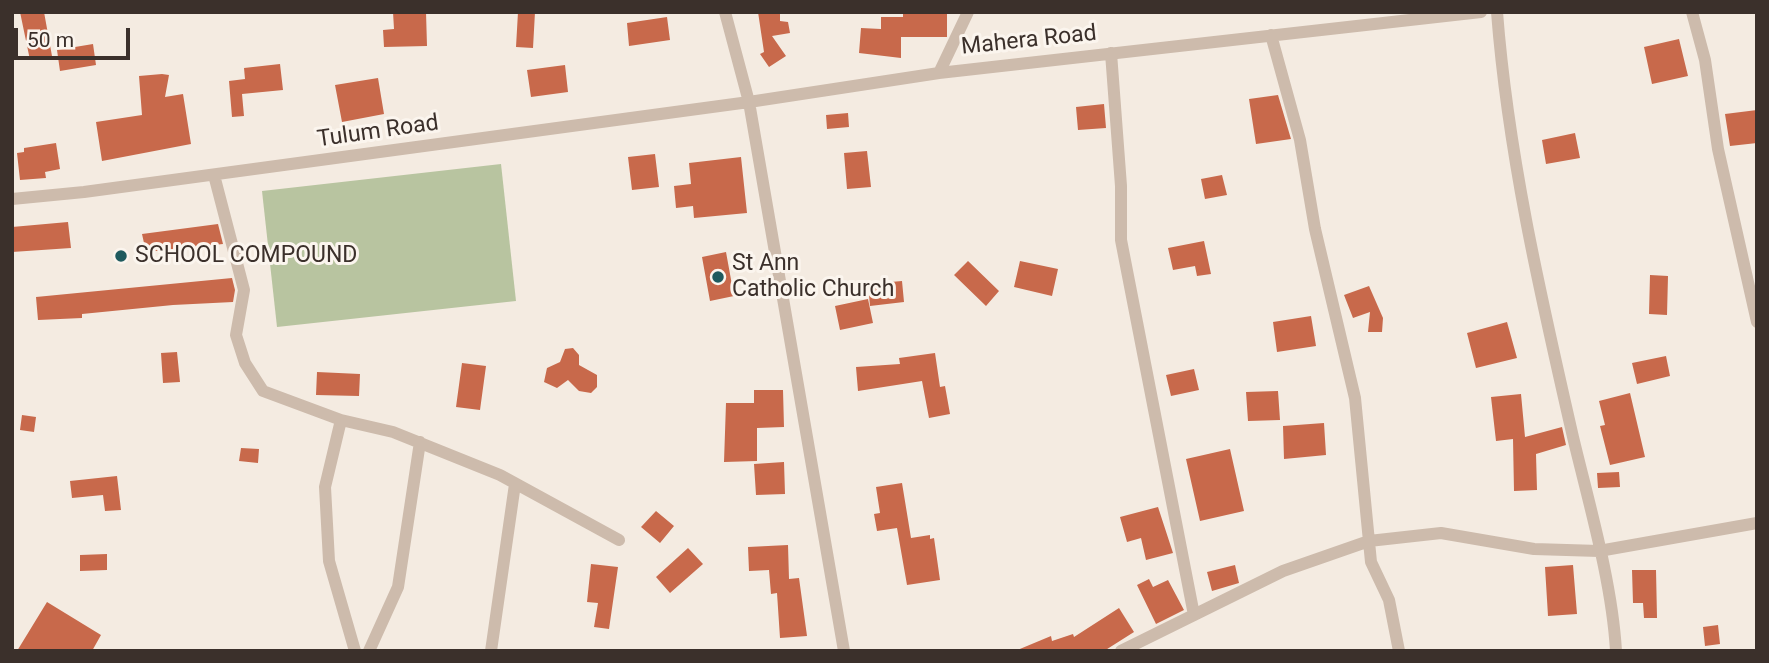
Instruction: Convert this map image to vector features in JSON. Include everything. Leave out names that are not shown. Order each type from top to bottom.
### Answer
[{"type":"street","points":[[724,12],[749,102],[844,651]]},
{"type":"street","points":[[939,73],[968,12]]},
{"type":"street","name":"Mahera Road","points":[[749,102],[939,73],[1481,12]]},
{"type":"street","points":[[1497,12],[1505,104],[1546,320],[1599,551],[1616,651]]},
{"type":"street","points":[[1692,12],[1705,60],[1718,149],[1757,322]]},
{"type":"street","points":[[1271,35],[1300,140],[1315,229],[1354,398],[1371,562],[1389,600],[1399,651]]},
{"type":"street","points":[[1111,53],[1121,186],[1121,240],[1194,615]]},
{"type":"street","name":"Tulum Road","points":[[12,199],[214,175],[749,102]]},
{"type":"street","points":[[214,175],[244,290],[236,335],[244,363],[263,391],[341,420],[393,432],[420,442],[515,484],[619,540]]},
{"type":"street","points":[[341,420],[325,487],[326,512],[329,561],[355,651]]},
{"type":"street","points":[[369,651],[398,587],[420,442]]},
{"type":"street","points":[[491,651],[515,484]]},
{"type":"street","points":[[1121,651],[1283,570],[1369,541],[1441,533],[1534,549],[1599,551],[1757,523]]},
{"type":"green space","points":[[501,164],[516,301],[277,327],[262,191]]},
{"type":"building","points":[[20,12],[44,12],[52,56],[30,60]]},
{"type":"building","points":[[393,12],[426,12],[427,46],[384,47],[383,30],[394,29]]},
{"type":"building","points":[[518,12],[535,12],[533,48],[516,47]]},
{"type":"building","points":[[758,12],[780,12],[780,21],[788,22],[790,33],[772,36],[786,56],[769,67],[760,54],[764,52]]},
{"type":"building","points":[[903,12],[947,12],[947,37],[901,37],[901,58],[859,53],[861,28],[881,29],[881,17],[903,17]]},
{"type":"building","points":[[667,17],[670,40],[629,46],[627,23]]},
{"type":"building","points":[[1679,39],[1688,76],[1652,84],[1644,47]]},
{"type":"building","points":[[93,44],[96,65],[60,71],[57,50]]},
{"type":"building","points":[[280,64],[283,90],[242,94],[244,116],[232,117],[229,81],[245,79],[244,68]]},
{"type":"building","points":[[565,65],[568,92],[531,97],[527,70]]},
{"type":"building","points":[[169,75],[165,97],[183,94],[191,144],[102,161],[96,122],[142,115],[139,76]]},
{"type":"building","points":[[378,78],[384,114],[342,122],[335,85]]},
{"type":"building","points":[[1278,95],[1291,139],[1256,144],[1249,99]]},
{"type":"building","points":[[1104,104],[1106,128],[1078,130],[1076,107]]},
{"type":"building","points":[[1757,110],[1757,143],[1730,146],[1725,114]]},
{"type":"building","points":[[848,113],[849,127],[827,129],[826,115]]},
{"type":"building","points":[[1575,133],[1580,158],[1546,164],[1542,140]]},
{"type":"building","points":[[56,143],[60,169],[45,172],[46,178],[20,180],[17,153],[24,152],[24,148]]},
{"type":"building","points":[[867,151],[871,187],[847,189],[844,153]]},
{"type":"building","points":[[655,154],[659,187],[632,190],[628,157]]},
{"type":"building","points":[[741,157],[747,213],[694,218],[693,206],[676,208],[674,186],[691,184],[689,163]]},
{"type":"building","points":[[1222,175],[1227,195],[1205,199],[1201,179]]},
{"type":"building","points":[[68,222],[71,248],[12,252],[12,227]]},
{"type":"building","points":[[218,224],[223,244],[146,252],[142,234]]},
{"type":"building","points":[[1204,241],[1211,274],[1197,276],[1195,266],[1173,270],[1168,248]]},
{"type":"building","name":"St Ann Catholic Church","points":[[726,252],[734,296],[710,301],[702,257]]},
{"type":"building","points":[[968,261],[999,291],[986,306],[954,275]]},
{"type":"building","points":[[1020,261],[1058,269],[1052,296],[1014,287]]},
{"type":"building","points":[[1650,275],[1668,276],[1667,315],[1649,314]]},
{"type":"building","points":[[232,278],[235,290],[233,302],[173,305],[82,314],[82,318],[38,320],[36,297]]},
{"type":"building","points":[[902,281],[904,302],[870,306],[868,284]]},
{"type":"building","points":[[1369,286],[1383,318],[1382,332],[1368,332],[1370,312],[1353,318],[1344,295]]},
{"type":"building","points":[[868,299],[873,323],[840,330],[835,306]]},
{"type":"building","points":[[1311,316],[1316,346],[1277,352],[1273,322]]},
{"type":"building","points":[[1507,322],[1517,358],[1476,368],[1467,333]]},
{"type":"building","points":[[573,348],[579,355],[579,365],[597,375],[597,387],[591,393],[579,391],[568,380],[557,388],[544,382],[547,368],[560,362],[565,349]]},
{"type":"building","points":[[177,352],[180,382],[163,383],[161,353]]},
{"type":"building","points":[[935,353],[940,387],[945,386],[950,414],[929,418],[922,381],[858,391],[856,367],[900,364],[899,358]]},
{"type":"building","points":[[1666,356],[1670,376],[1637,384],[1632,363]]},
{"type":"building","points":[[462,363],[486,366],[480,410],[456,407]]},
{"type":"building","points":[[1194,369],[1199,390],[1171,396],[1166,375]]},
{"type":"building","points":[[317,372],[360,374],[359,396],[316,395]]},
{"type":"building","points":[[754,390],[783,390],[784,427],[757,428],[757,461],[724,462],[726,403],[754,403]]},
{"type":"building","points":[[1278,391],[1280,420],[1248,421],[1246,392]]},
{"type":"building","points":[[1630,393],[1645,457],[1610,465],[1600,426],[1605,425],[1599,401]]},
{"type":"building","points":[[1521,394],[1525,437],[1562,427],[1566,445],[1536,454],[1537,490],[1514,491],[1513,439],[1496,441],[1491,397]]},
{"type":"building","points":[[22,415],[36,417],[34,432],[20,430]]},
{"type":"building","points":[[1324,423],[1326,455],[1284,459],[1283,426]]},
{"type":"building","points":[[241,448],[259,449],[258,463],[239,461]]},
{"type":"building","points":[[1230,449],[1244,511],[1200,521],[1186,459]]},
{"type":"building","points":[[784,462],[785,494],[756,495],[754,464]]},
{"type":"building","points":[[1619,472],[1620,487],[1598,488],[1597,473]]},
{"type":"building","points":[[117,476],[121,510],[105,511],[103,495],[72,498],[70,481]]},
{"type":"building","points":[[902,483],[911,538],[930,535],[930,539],[934,538],[940,580],[907,585],[897,528],[877,531],[874,514],[880,513],[876,487]]},
{"type":"building","points":[[1158,507],[1173,553],[1146,560],[1141,538],[1127,542],[1120,517]]},
{"type":"building","points":[[656,511],[674,526],[660,543],[641,527]]},
{"type":"building","points":[[788,545],[789,579],[799,578],[807,636],[780,638],[777,593],[771,594],[769,570],[749,571],[748,547]]},
{"type":"building","points":[[688,548],[703,564],[670,593],[656,577]]},
{"type":"building","points":[[107,554],[107,570],[80,571],[80,555]]},
{"type":"building","points":[[591,564],[618,567],[609,629],[594,627],[598,603],[587,602]]},
{"type":"building","points":[[1235,565],[1239,583],[1212,591],[1207,572]]},
{"type":"building","points":[[1573,565],[1577,614],[1548,616],[1545,567]]},
{"type":"building","points":[[1632,570],[1656,570],[1657,618],[1644,618],[1643,603],[1633,603]]},
{"type":"building","points":[[1149,579],[1153,587],[1168,580],[1184,610],[1156,624],[1137,585]]},
{"type":"building","points":[[47,602],[101,635],[92,651],[17,651]]},
{"type":"building","points":[[1119,608],[1134,632],[1104,651],[1015,651],[1051,636],[1052,641],[1073,634],[1074,637]]},
{"type":"building","points":[[1718,625],[1720,644],[1705,646],[1703,627]]},
{"type":"place","name":"SCHOOL COMPOUND","points":[[121,256]]},
{"type":"place","name":"St Ann Catholic Church","points":[[718,277]]}]
